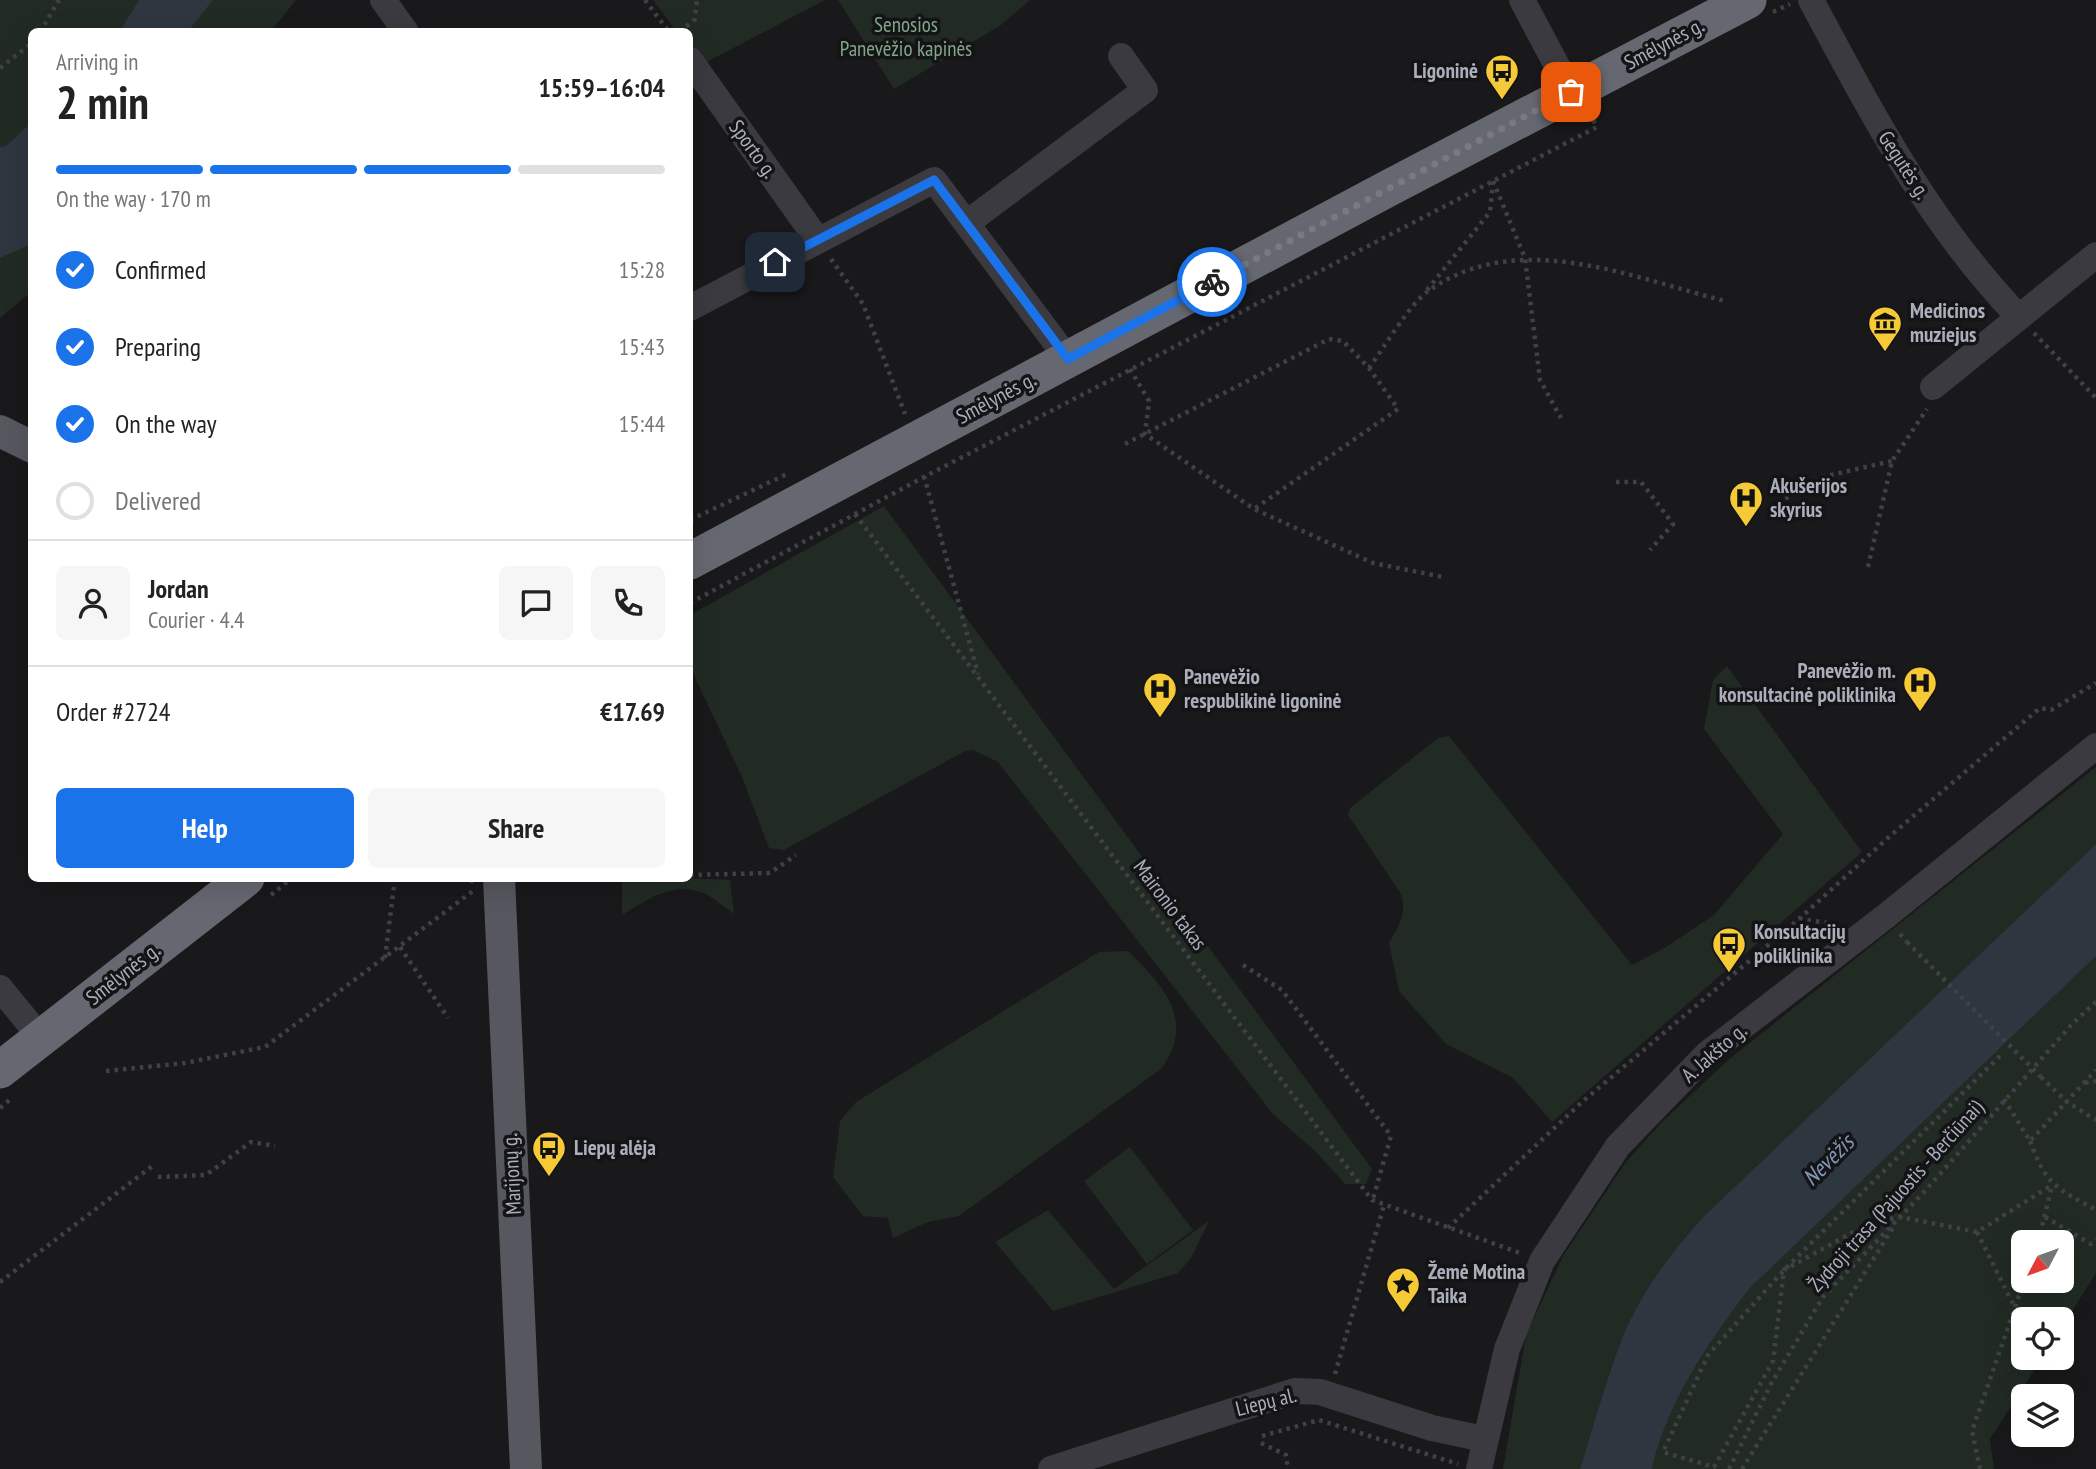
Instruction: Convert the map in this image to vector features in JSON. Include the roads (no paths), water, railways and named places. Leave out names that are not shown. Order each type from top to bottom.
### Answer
[{"type":"highway","name":"Smėlynės g.","points":[[693,560],[844,499],[914,442],[1748,0]]},
{"type":"highway","name":"Smėlynės g.","points":[[0,1070],[241,882]]},
{"type":"main road","points":[[0,431],[28,445]]},
{"type":"main road","name":"Marijonų g.","points":[[491,882],[526,1469]]},
{"type":"street","points":[[383,0],[403,28]]},
{"type":"street","points":[[1522,0],[1579,88]]},
{"type":"street","name":"Gegutės g.","points":[[1811,0],[1898,160],[1975,271],[2018,316]]},
{"type":"street","points":[[967,223],[1145,90],[1121,56]]},
{"type":"street","name":"Sporto g.","points":[[693,64],[817,239]]},
{"type":"street","points":[[693,306],[934,180],[1068,359]]},
{"type":"street","points":[[1933,387],[2096,255]]},
{"type":"street","name":"A. Jakšto g.","points":[[1469,1467],[1484,1439],[1507,1349],[1542,1261],[1618,1146],[1707,1054],[1886,916],[2096,746]]},
{"type":"street","points":[[0,988],[41,1038]]},
{"type":"street","name":"Liepų al.","points":[[1051,1469],[1295,1391],[1329,1395],[1433,1428],[1484,1439]]},
{"type":"water","points":[[139,0],[213,0],[190,28],[122,28]]},
{"type":"water","points":[[28,126],[28,245],[0,258],[0,147],[6,146]]},
{"type":"water","name":"Nevėžis","points":[[2096,844],[2096,956],[1749,1289],[1704,1352],[1678,1397],[1652,1469],[1580,1469],[1628,1324],[1656,1275],[1679,1245],[1703,1217]]},
{"type":"place","name":"Ligoninė","points":[[1502,101]]},
{"type":"place","name":"Medicinos muziejus","points":[[1885,353]]},
{"type":"place","name":"Akušerijos skyrius","points":[[1746,528]]},
{"type":"place","name":"Panevėžio m. konsultacinė poliklinika","points":[[1920,713]]},
{"type":"place","name":"Panevėžio respublikinė ligoninė","points":[[1160,719]]},
{"type":"place","name":"Konsultacijų poliklinika","points":[[1729,974]]},
{"type":"place","name":"Liepų alėja","points":[[549,1178]]},
{"type":"place","name":"Žemė Motina Taika","points":[[1403,1314]]},
{"type":"park label","name":"Senosios Panevėžio kapinės","points":[[906,37]]}]
